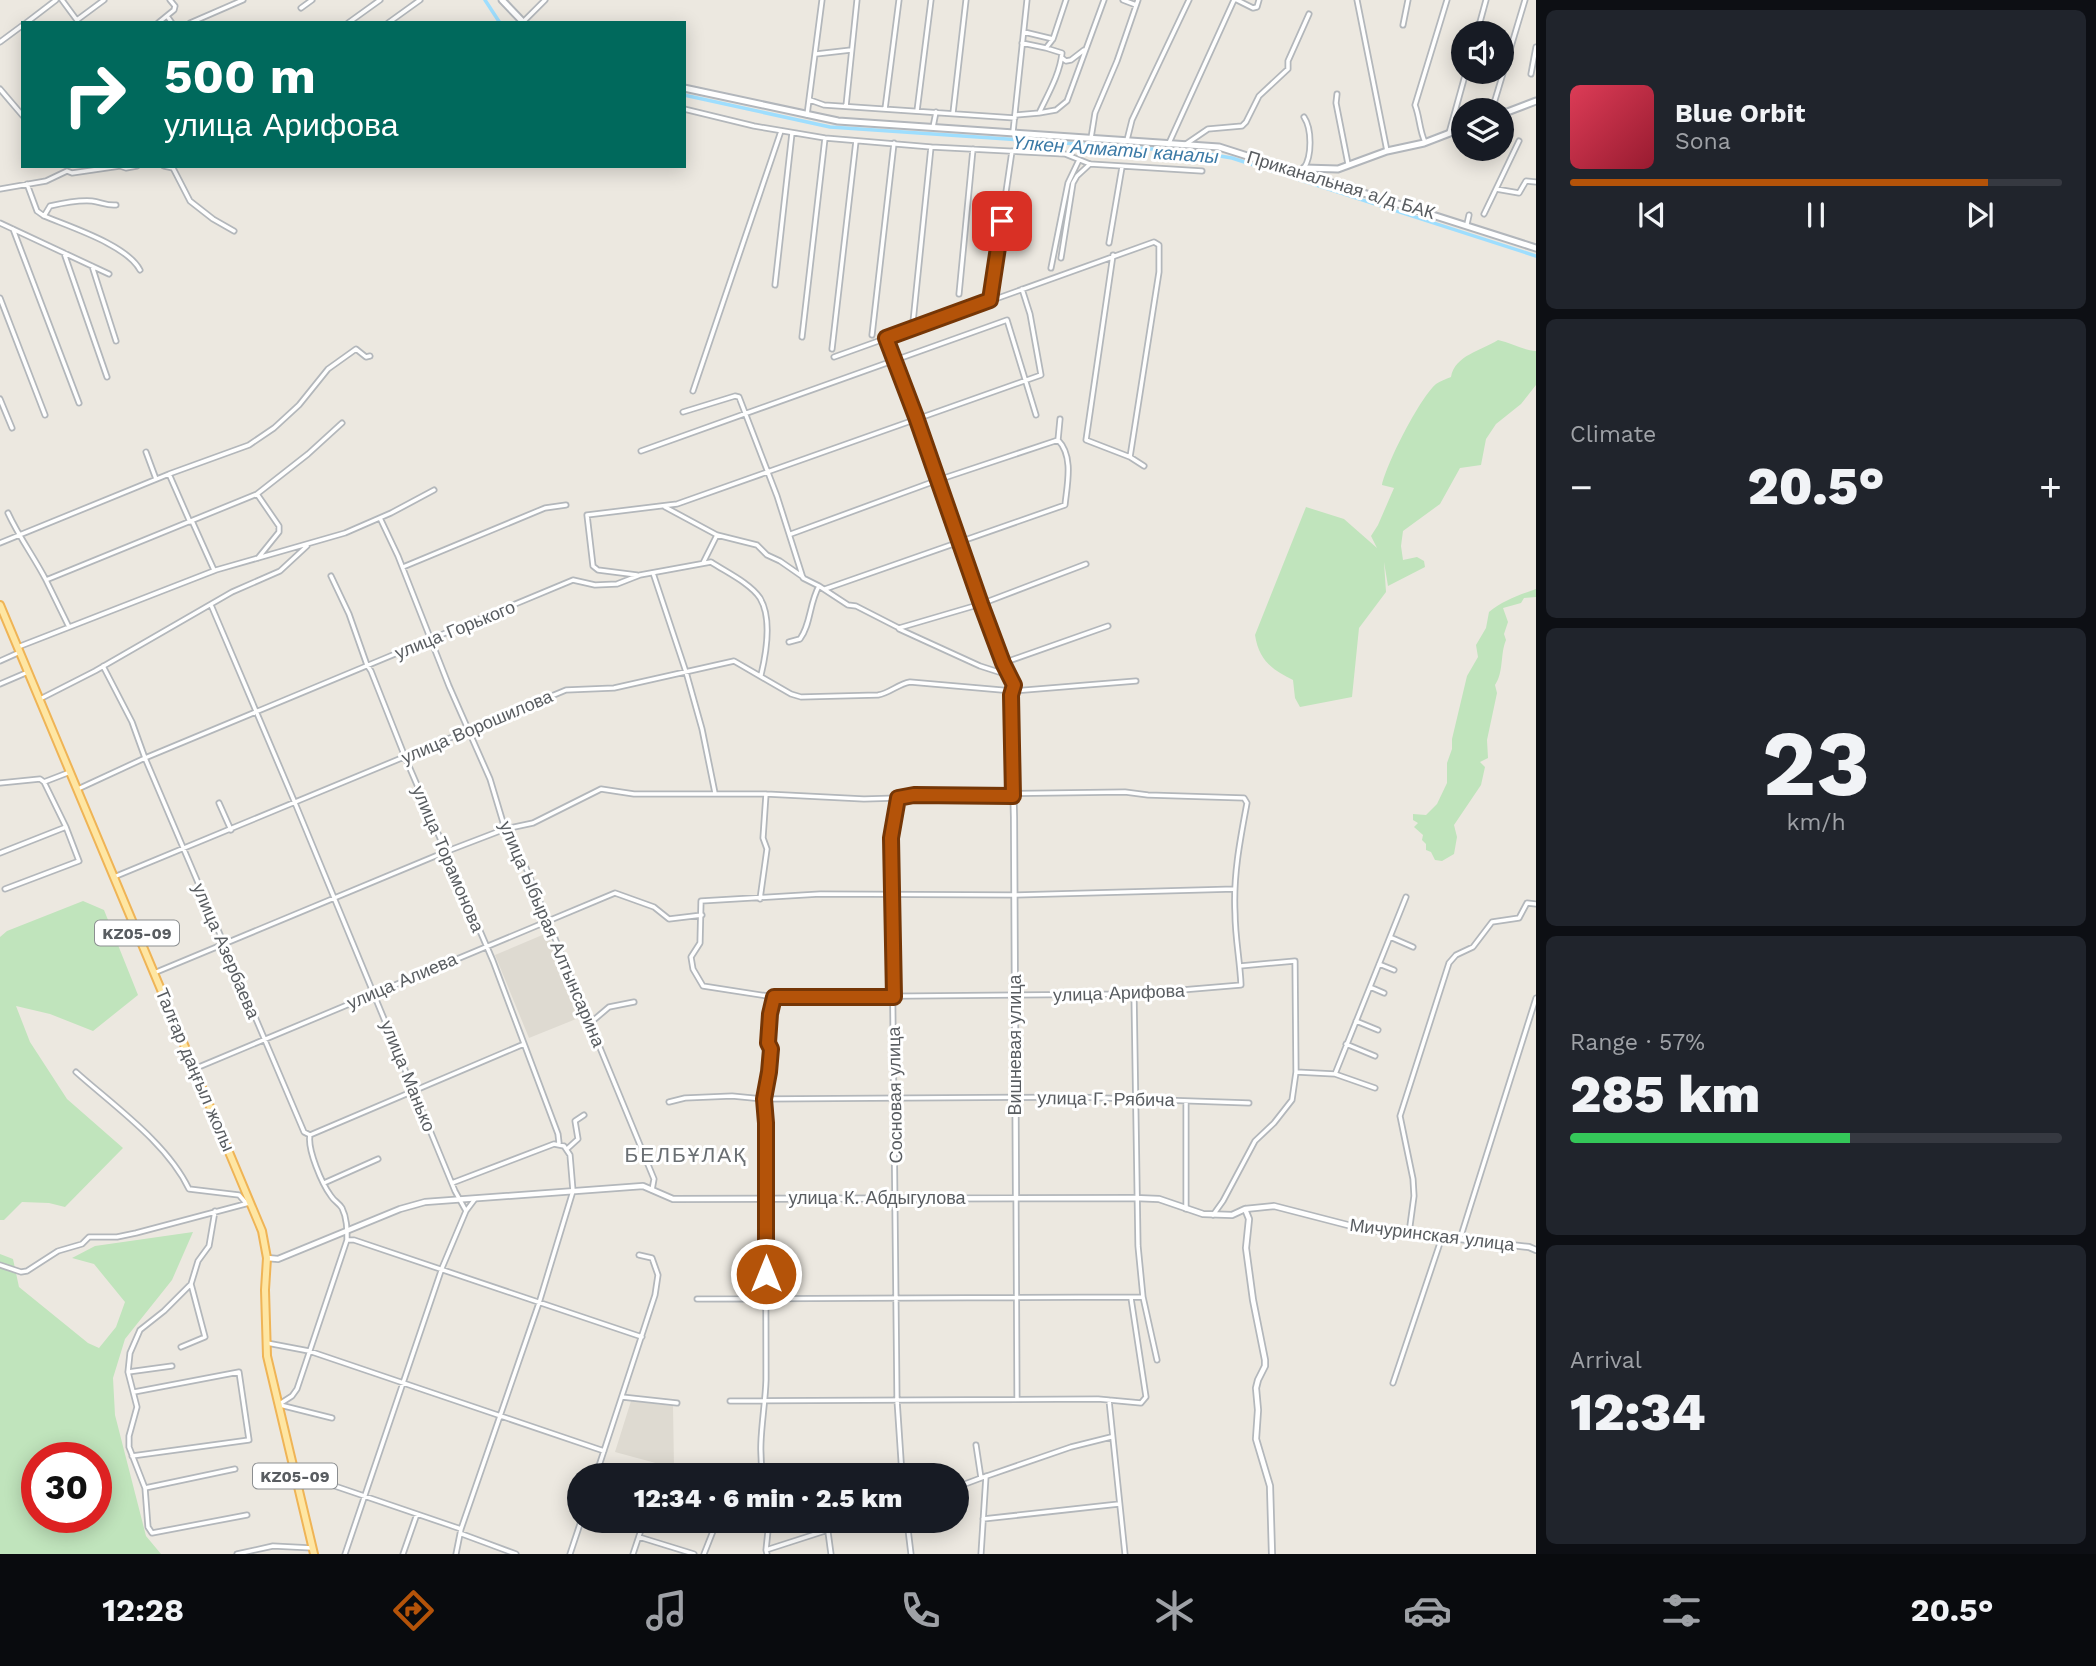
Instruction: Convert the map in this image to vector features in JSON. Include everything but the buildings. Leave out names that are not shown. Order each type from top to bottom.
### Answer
[{"type":"main road","points":[[502,0],[523,21]]},
{"type":"main road","name":"Приканальная а/д БАК","points":[[686,88],[838,121],[1219,147],[1303,171],[1536,248]]},
{"type":"main road","points":[[1514,110],[1536,102]]},
{"type":"main road","points":[[1303,171],[1317,167],[1329,170],[1449,133]]},
{"type":"main road","name":"Талғар даңғыл жолы","points":[[0,605],[262,1231],[267,1258],[265,1343],[313,1551]]},
{"type":"street","points":[[30,21],[56,0]]},
{"type":"street","points":[[62,0],[78,21],[104,0]]},
{"type":"street","points":[[161,21],[174,10],[175,6],[170,0]]},
{"type":"street","points":[[195,21],[243,0]]},
{"type":"street","points":[[301,8],[312,0]]},
{"type":"street","points":[[351,21],[380,0]]},
{"type":"street","points":[[391,21],[419,0]]},
{"type":"street","points":[[525,21],[545,0]]},
{"type":"street","points":[[807,115],[822,0]]},
{"type":"street","points":[[846,106],[857,0]]},
{"type":"street","points":[[886,108],[899,0]]},
{"type":"street","points":[[917,111],[931,0]]},
{"type":"street","points":[[953,113],[966,0]]},
{"type":"street","points":[[1013,132],[1027,0]]},
{"type":"street","points":[[1046,48],[1053,38],[1066,0]]},
{"type":"street","points":[[810,100],[846,106],[1015,116],[1056,110],[1066,101],[1104,0]]},
{"type":"street","points":[[1091,138],[1095,113],[1117,61],[1137,2],[1123,0]]},
{"type":"street","points":[[1127,140],[1132,120],[1189,0]]},
{"type":"street","points":[[1169,143],[1235,0],[1254,8],[1259,0]]},
{"type":"street","points":[[1357,0],[1387,151]]},
{"type":"street","points":[[1403,24],[1408,0]]},
{"type":"street","points":[[1425,142],[1419,130],[1419,115],[1415,105],[1447,0]]},
{"type":"street","points":[[1480,21],[1486,0]]},
{"type":"street","points":[[1496,98],[1525,0]]},
{"type":"street","points":[[1186,144],[1208,129],[1242,126],[1246,122],[1259,96],[1287,69],[1308,14]]},
{"type":"street","points":[[167,16],[171,21]]},
{"type":"street","points":[[0,42],[21,28]]},
{"type":"street","points":[[1023,32],[1053,38]]},
{"type":"street","points":[[1022,43],[1060,50],[1062,58],[1040,113]]},
{"type":"street","points":[[1531,74],[1536,47]]},
{"type":"street","points":[[1062,58],[1071,60],[1086,48]]},
{"type":"street","points":[[816,54],[852,50]]},
{"type":"street","points":[[1449,133],[1463,84]]},
{"type":"street","points":[[0,89],[21,114]]},
{"type":"street","points":[[1337,94],[1336,103],[1348,164]]},
{"type":"street","points":[[686,109],[825,138],[1065,154],[1090,164],[1202,171]]},
{"type":"street","points":[[933,127],[936,112]]},
{"type":"street","points":[[1303,171],[1310,157],[1309,130],[1304,117]]},
{"type":"street","points":[[694,391],[781,131]]},
{"type":"street","points":[[775,285],[792,133]]},
{"type":"street","points":[[802,337],[825,138]]},
{"type":"street","points":[[832,349],[856,141]]},
{"type":"street","points":[[1484,214],[1519,141]]},
{"type":"street","points":[[872,335],[894,143]]},
{"type":"street","points":[[913,322],[931,147]]},
{"type":"street","points":[[958,294],[973,148]]},
{"type":"street","points":[[990,300],[1012,151]]},
{"type":"street","points":[[1051,268],[1068,183],[1079,160]]},
{"type":"street","points":[[1061,258],[1073,183],[1090,164]]},
{"type":"street","points":[[1109,243],[1122,167]]},
{"type":"street","points":[[0,189],[46,181],[67,171],[72,173],[106,168]]},
{"type":"street","points":[[173,168],[195,206],[234,231]]},
{"type":"street","points":[[1496,189],[1519,193],[1526,181],[1536,183]]},
{"type":"street","points":[[27,184],[37,211],[117,249],[132,258],[140,270]]},
{"type":"street","points":[[44,216],[50,206],[59,204],[90,201],[108,206],[116,205]]},
{"type":"street","points":[[1467,224],[1469,215]]},
{"type":"street","points":[[0,223],[109,274]]},
{"type":"street","points":[[13,229],[79,403]]},
{"type":"street","points":[[834,357],[1154,242],[1160,251],[1159,272],[1129,457]]},
{"type":"street","points":[[64,253],[107,377]]},
{"type":"street","points":[[1113,255],[1086,440],[1144,466]]},
{"type":"street","points":[[92,266],[116,341]]},
{"type":"street","points":[[639,575],[598,570],[593,566],[587,515],[677,504],[1041,374],[1031,314],[1022,289]]},
{"type":"street","points":[[0,298],[45,415]]},
{"type":"street","points":[[641,451],[1007,320],[1036,415]]},
{"type":"street","name":"Вишневая улица","points":[[886,338],[981,604],[1014,685],[1011,695],[1015,895],[1017,1399]]},
{"type":"street","points":[[0,543],[156,479],[249,445],[274,428],[299,405],[328,369],[341,359],[356,349],[366,357],[370,356]]},
{"type":"street","points":[[683,412],[739,397],[790,534],[803,578]]},
{"type":"street","points":[[0,399],[12,428]]},
{"type":"street","points":[[1058,440],[1060,419]]},
{"type":"street","points":[[46,580],[257,494],[342,423]]},
{"type":"street","points":[[790,534],[1058,440]]},
{"type":"street","points":[[825,589],[1065,505],[1068,460],[1063,445],[1058,440]]},
{"type":"street","points":[[146,452],[156,479]]},
{"type":"street","points":[[169,474],[214,571]]},
{"type":"street","points":[[0,661],[68,626],[214,571],[345,533],[434,490]]},
{"type":"street","points":[[256,560],[279,532],[279,526],[257,494]]},
{"type":"street","points":[[402,567],[545,508],[566,505]]},
{"type":"street","points":[[663,506],[717,535],[757,545],[766,555],[780,561],[848,605],[856,606],[980,666],[1010,675]]},
{"type":"street","points":[[9,513],[18,536],[29,548],[68,626]]},
{"type":"street","name":"улица Ыбырая Алтынсарина","points":[[380,518],[470,731],[505,829],[516,855],[526,868],[641,1145],[654,1179],[652,1190]]},
{"type":"street","points":[[703,563],[717,535]]},
{"type":"street","points":[[40,699],[249,583],[280,571],[308,544]]},
{"type":"street","points":[[703,563],[711,562],[752,589],[760,598],[767,633],[761,675]]},
{"type":"street","name":"улица Горького","points":[[78,789],[145,758],[566,582],[573,580],[607,586],[639,575],[703,563]]},
{"type":"street","points":[[899,628],[981,604],[1086,564]]},
{"type":"street","points":[[653,572],[686,672],[715,793]]},
{"type":"street","name":"улица Торамонова","points":[[331,576],[486,946],[558,1134],[558,1143]]},
{"type":"street","points":[[789,642],[800,639],[807,629],[808,614],[819,586]]},
{"type":"street","name":"улица Манько","points":[[211,605],[466,1211]]},
{"type":"street","points":[[1003,663],[1108,626]]},
{"type":"street","name":"улица Ворошилова","points":[[114,877],[566,690],[614,688],[734,661],[791,694],[802,697],[878,695],[890,693],[910,681],[1013,691],[1136,681]]},
{"type":"street","name":"улица Азербаева","points":[[103,666],[132,723],[304,1132],[310,1135],[308,1143],[324,1183],[342,1208],[347,1230]]},
{"type":"street","points":[[0,684],[28,672]]},
{"type":"street","points":[[44,782],[70,772]]},
{"type":"street","points":[[0,783],[40,779],[44,782],[79,860],[5,889]]},
{"type":"street","points":[[154,973],[445,852],[505,829],[533,823],[601,789],[651,794],[766,794],[864,799],[914,795],[1013,796],[1125,792],[1244,798],[1247,803],[1234,889],[1240,966],[1295,961],[1296,1072],[1292,1100],[1255,1141],[1213,1215]]},
{"type":"street","points":[[760,899],[767,849],[763,838],[766,794]]},
{"type":"street","name":"Сосновая улица","points":[[898,798],[891,838],[897,1400],[901,1463]]},
{"type":"street","points":[[219,803],[231,830]]},
{"type":"street","points":[[0,853],[66,827]]},
{"type":"street","points":[[702,915],[701,901],[820,894],[1015,895],[1234,889]]},
{"type":"street","name":"улица Алиева","points":[[194,1069],[615,893],[654,907],[669,919],[702,915]]},
{"type":"street","points":[[1335,1074],[1406,897]]},
{"type":"street","points":[[1409,1233],[1414,1196],[1413,1179],[1400,1116],[1449,963],[1456,955],[1473,947],[1492,922],[1519,918],[1524,905],[1536,904]]},
{"type":"street","name":"улица Арифова","points":[[702,915],[700,943],[691,957],[693,969],[703,986],[774,997],[1134,994],[1241,985],[1240,966]]},
{"type":"street","points":[[1390,937],[1413,947]]},
{"type":"street","points":[[1379,964],[1394,970]]},
{"type":"street","points":[[1370,987],[1384,993]]},
{"type":"street","points":[[1134,994],[1135,1198],[1143,1297],[1157,1360]]},
{"type":"street","points":[[762,1463],[766,1300],[764,1099],[769,1072],[771,1049],[768,1043],[774,997]]},
{"type":"street","points":[[1460,1239],[1536,998]]},
{"type":"street","points":[[589,1024],[609,1007],[634,1002]]},
{"type":"street","points":[[1356,1021],[1378,1030]]},
{"type":"street","points":[[310,1135],[524,1044]]},
{"type":"street","points":[[1346,1044],[1375,1056]]},
{"type":"street","points":[[76,1072],[162,1150],[181,1173],[189,1189],[239,1195],[249,1203]]},
{"type":"street","points":[[1296,1072],[1335,1074],[1375,1088]]},
{"type":"street","name":"улица Г. Рябича","points":[[669,1102],[685,1098],[732,1097],[1015,1097],[1249,1103]]},
{"type":"street","points":[[1186,1101],[1186,1209]]},
{"type":"street","points":[[567,1149],[578,1139],[575,1121],[584,1115]]},
{"type":"street","points":[[452,1183],[558,1143],[567,1149],[570,1155],[573,1191],[456,1554]]},
{"type":"street","points":[[324,1183],[378,1159]]},
{"type":"street","name":"улица К. Абдыгулова","points":[[267,1258],[278,1259],[400,1209],[425,1202],[573,1191],[627,1184],[643,1186],[673,1199],[1135,1198],[1159,1199],[1213,1215],[1232,1215],[1245,1209]]},
{"type":"street","points":[[345,1554],[442,1268],[466,1211],[475,1198]]},
{"type":"street","points":[[0,1265],[21,1272],[58,1251],[82,1244],[89,1237],[136,1234],[249,1203]]},
{"type":"street","name":"Мичуринская улица","points":[[1245,1209],[1275,1206],[1367,1230],[1529,1247],[1536,1250]]},
{"type":"street","points":[[1245,1209],[1250,1219],[1247,1248],[1265,1366],[1256,1388],[1256,1439],[1270,1486],[1272,1554]]},
{"type":"street","points":[[215,1211],[209,1246],[198,1261],[191,1284],[140,1330],[130,1353],[128,1373],[137,1407],[129,1436],[132,1456],[145,1488],[148,1527],[152,1533],[247,1515]]},
{"type":"street","points":[[278,1405],[295,1393],[347,1240],[347,1230]]},
{"type":"street","points":[[1393,1383],[1442,1237]]},
{"type":"street","points":[[347,1240],[442,1268],[642,1337]]},
{"type":"street","points":[[600,1463],[655,1295],[658,1275],[652,1258],[639,1255]]},
{"type":"street","points":[[181,1347],[205,1337],[191,1284]]},
{"type":"street","points":[[697,1299],[1143,1297]]},
{"type":"street","points":[[730,1402],[1017,1399],[1142,1403],[1146,1397],[1131,1298]]},
{"type":"street","points":[[265,1343],[309,1351],[604,1451]]},
{"type":"street","points":[[128,1373],[173,1366]]},
{"type":"street","points":[[132,1456],[249,1440],[239,1372],[134,1391]]},
{"type":"street","points":[[622,1397],[677,1403]]},
{"type":"street","points":[[1108,1400],[1125,1554]]},
{"type":"street","points":[[278,1405],[332,1418]]},
{"type":"street","points":[[969,1482],[1071,1447],[1111,1437]]},
{"type":"street","points":[[976,1445],[981,1478]]},
{"type":"street","points":[[145,1488],[235,1469]]},
{"type":"street","points":[[981,1554],[986,1476]]},
{"type":"street","points":[[298,1488],[318,1481],[417,1514],[516,1554]]},
{"type":"street","points":[[983,1519],[1119,1504]]},
{"type":"street","points":[[402,1554],[417,1514]]},
{"type":"street","points":[[570,1554],[577,1533]]},
{"type":"street","points":[[634,1554],[640,1533]]},
{"type":"street","points":[[704,1554],[712,1533]]},
{"type":"street","points":[[768,1533],[766,1553],[825,1533]]},
{"type":"street","points":[[828,1533],[831,1554]]},
{"type":"street","points":[[909,1533],[912,1554]]},
{"type":"street","points":[[639,1537],[694,1554]]},
{"type":"street","points":[[237,1554],[273,1546],[313,1551]]},
{"type":"shaded area","points":[[547,933],[581,1017],[529,1038],[495,955]]},
{"type":"shaded area","points":[[631,1401],[673,1406],[674,1463],[656,1463],[615,1452]]},
{"type":"green space","points":[[1498,340],[1536,351],[1536,385],[1521,404],[1496,424],[1486,439],[1481,465],[1460,468],[1440,504],[1403,531],[1403,560],[1417,557],[1424,561],[1425,567],[1388,586],[1384,562],[1386,592],[1359,628],[1352,697],[1300,707],[1295,698],[1293,680],[1267,663],[1255,635],[1306,507],[1344,519],[1377,548],[1371,536],[1394,488],[1382,485],[1404,432],[1429,392],[1438,383],[1451,377],[1458,363]]},
{"type":"green space","points":[[1536,589],[1536,597],[1524,598],[1521,603],[1503,608],[1508,622],[1504,634],[1506,640],[1500,674],[1495,685],[1497,693],[1487,740],[1488,758],[1480,762],[1485,767],[1481,785],[1454,825],[1457,837],[1454,854],[1442,861],[1435,860],[1431,852],[1426,850],[1423,835],[1414,827],[1418,823],[1413,820],[1413,814],[1426,815],[1437,804],[1447,783],[1447,763],[1467,676],[1478,657],[1476,645],[1486,628],[1489,612],[1506,601]]},
{"type":"green space","points":[[83,901],[104,910],[138,995],[93,1031],[50,1014],[16,1006],[30,1042],[67,1099],[123,1148],[65,1207],[49,1203],[22,1202],[4,1220],[0,1220],[0,937],[7,931]]},
{"type":"green space","points":[[193,1232],[172,1280],[125,1339],[113,1378],[115,1415],[146,1536],[161,1554],[0,1554],[0,1254],[13,1259],[19,1287],[88,1343],[99,1348],[116,1327],[125,1302],[94,1264],[72,1258],[95,1246]]},
{"type":"waterway","name":"Үлкен Алматы каналы","points":[[485,0],[499,21]]},
{"type":"waterway","name":"Үлкен Алматы каналы","points":[[686,95],[830,127],[1196,152],[1232,158],[1536,256]]},
{"type":"district","name":"БЕЛБҰЛАҚ","points":[[686,1155]]},
{"type":"route","points":[[766,1274],[764,1099],[769,1072],[771,1049],[768,1043],[774,997],[894,997],[891,838],[898,798],[914,795],[1013,796],[1011,695],[1014,685],[981,604],[886,338],[990,300],[1002,221]]}]
